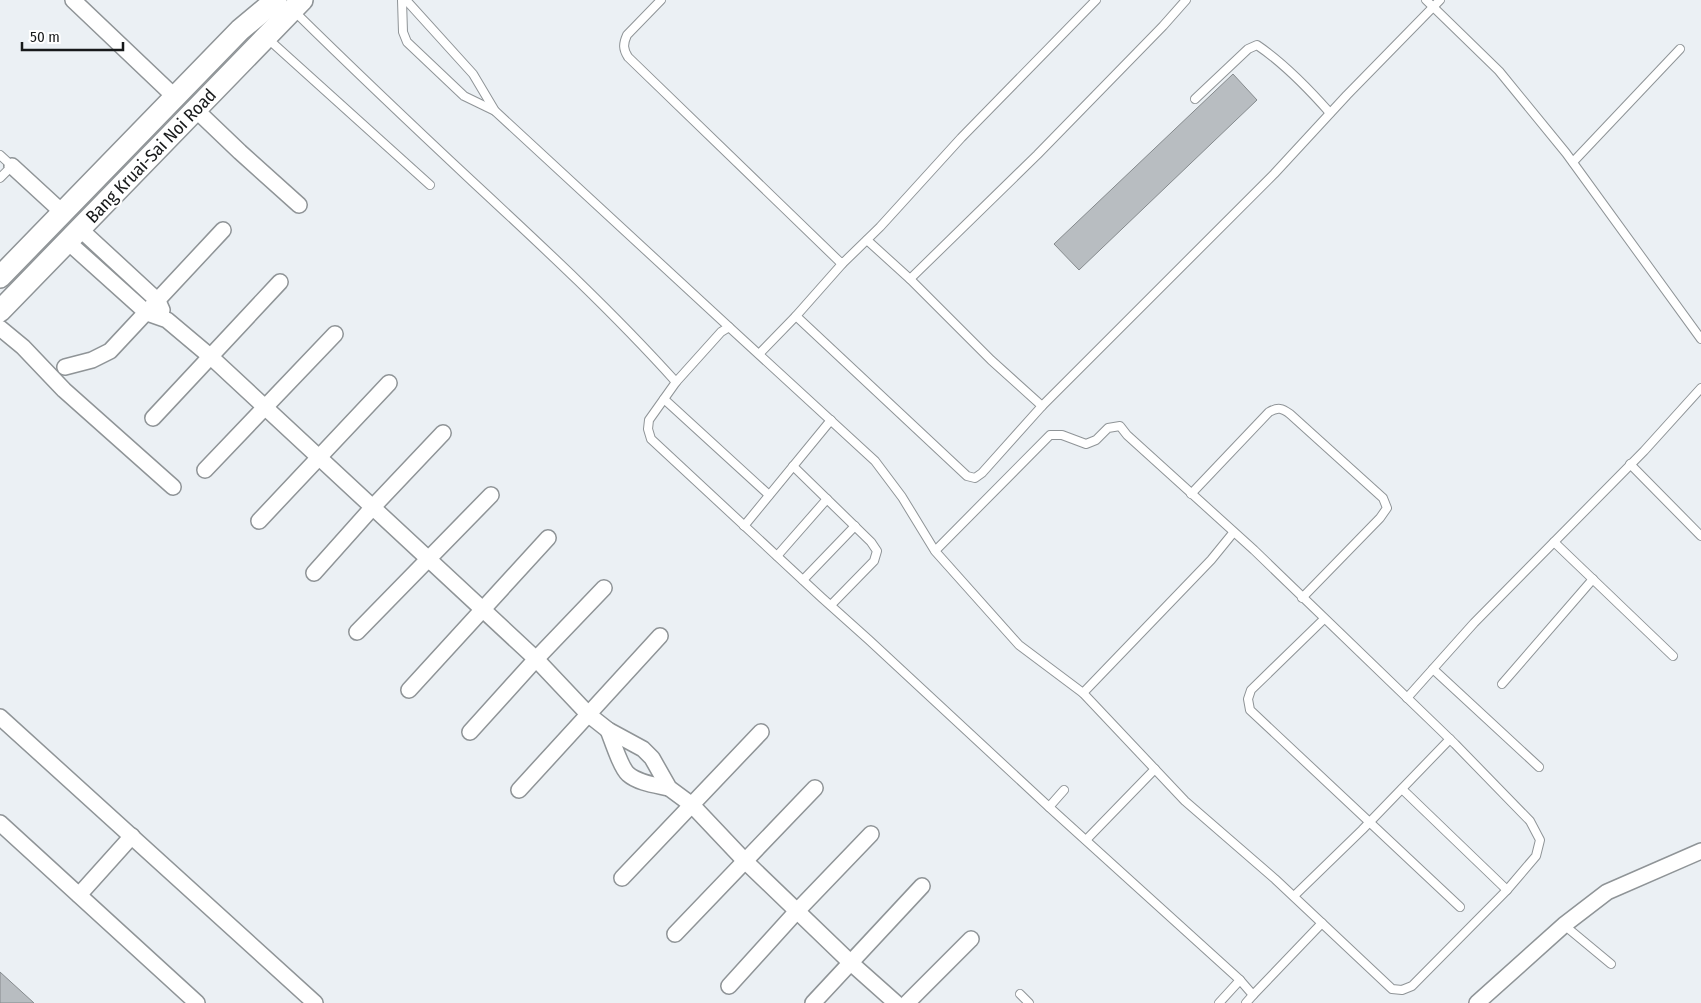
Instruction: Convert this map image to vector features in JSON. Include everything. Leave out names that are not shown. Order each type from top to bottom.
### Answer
[{"type":"main road","name":"Bang Kruai-Sai Noi Road","points":[[0,277],[240,30],[282,3]]},
{"type":"main road","name":"Bang Kruai-Sai Noi Road","points":[[0,311],[265,37],[282,3]]},
{"type":"street","points":[[73,0],[175,97]]},
{"type":"street","points":[[196,109],[299,206]]},
{"type":"street","points":[[12,166],[62,212]]},
{"type":"street","points":[[65,367],[92,360],[110,351],[224,230]]},
{"type":"street","points":[[74,236],[158,301],[167,320]]},
{"type":"street","points":[[74,236],[146,313],[167,320],[210,357],[536,659],[589,714],[608,730],[643,749],[652,758],[669,788]]},
{"type":"street","points":[[153,418],[280,282]]},
{"type":"street","points":[[0,328],[23,347],[64,390],[173,488]]},
{"type":"street","points":[[205,470],[335,334]]},
{"type":"street","points":[[259,521],[389,383]]},
{"type":"street","points":[[314,573],[443,433]]},
{"type":"street","points":[[357,632],[491,495]]},
{"type":"street","points":[[409,690],[548,538]]},
{"type":"street","points":[[470,732],[604,588]]},
{"type":"street","points":[[519,790],[660,636]]},
{"type":"street","points":[[0,717],[315,1003]]},
{"type":"street","points":[[608,730],[623,768],[628,774],[638,779],[669,788],[692,805],[745,861],[850,962],[896,1003]]},
{"type":"street","points":[[622,878],[761,732]]},
{"type":"street","points":[[675,934],[816,788]]},
{"type":"street","points":[[0,823],[197,1003]]},
{"type":"street","points":[[729,986],[797,911],[871,834]]},
{"type":"street","points":[[79,895],[132,836]]},
{"type":"street","points":[[1477,1003],[1564,925],[1607,892],[1701,851]]},
{"type":"street","points":[[813,1003],[922,886]]},
{"type":"street","points":[[907,1003],[971,938]]},
{"type":"lane","points":[[402,0],[403,32],[407,42],[464,96],[495,111]]},
{"type":"lane","points":[[406,0],[473,74],[495,111],[875,461],[902,498],[935,551],[1019,645],[1083,693],[1185,800],[1294,896],[1392,990],[1402,990],[1412,986],[1506,890],[1536,856],[1540,840],[1530,820],[1407,698],[1127,435],[1120,426],[1108,428],[1096,440],[1086,444],[1062,434],[1050,435],[935,551]]},
{"type":"lane","points":[[661,0],[627,35],[624,42],[624,51],[628,58],[842,264]]},
{"type":"lane","points":[[759,354],[961,138],[1096,0]]},
{"type":"lane","points":[[910,279],[1037,155],[1186,0]]},
{"type":"lane","points":[[1426,0],[1499,71],[1572,162],[1701,339]]},
{"type":"lane","points":[[796,316],[967,476],[975,478],[982,473],[1042,406],[1274,174],[1330,113],[1440,0]]},
{"type":"lane","points":[[282,3],[556,260],[676,382]]},
{"type":"lane","points":[[265,37],[430,184]]},
{"type":"lane","points":[[1195,99],[1248,50],[1257,46],[1270,54],[1306,86],[1330,113]]},
{"type":"lane","points":[[1572,162],[1680,49]]},
{"type":"lane","points":[[0,154],[12,166],[0,178]]},
{"type":"lane","points":[[867,240],[910,279],[991,360],[1042,406]]},
{"type":"lane","points":[[730,327],[721,332],[676,382],[650,420],[648,429],[651,439],[1049,808],[1240,980],[1253,996]]},
{"type":"lane","points":[[1407,698],[1474,623],[1630,464],[1701,388]]},
{"type":"lane","points":[[664,400],[769,495]]},
{"type":"lane","points":[[1191,494],[1269,412],[1275,408],[1282,408],[1383,498],[1386,508],[1380,518],[1302,598]]},
{"type":"lane","points":[[744,526],[831,420]]},
{"type":"lane","points":[[1630,464],[1701,536]]},
{"type":"lane","points":[[793,466],[871,542],[877,551],[874,561],[831,605]]},
{"type":"lane","points":[[777,556],[827,499]]},
{"type":"lane","points":[[803,580],[855,526]]},
{"type":"lane","points":[[1083,693],[1211,560],[1233,533]]},
{"type":"lane","points":[[1554,542],[1673,656]]},
{"type":"lane","points":[[1502,684],[1592,579]]},
{"type":"lane","points":[[1324,620],[1251,690],[1248,699],[1250,710],[1460,907]]},
{"type":"lane","points":[[1433,669],[1539,767]]},
{"type":"lane","points":[[1294,896],[1450,740]]},
{"type":"lane","points":[[1086,840],[1155,769]]},
{"type":"lane","points":[[1402,789],[1506,890]]},
{"type":"lane","points":[[1049,808],[1064,790]]},
{"type":"lane","points":[[1246,1003],[1322,923]]},
{"type":"lane","points":[[1564,925],[1612,964]]},
{"type":"lane","points":[[1219,1003],[1240,980]]},
{"type":"lane","points":[[1020,994],[1030,1003]]},
{"type":"building","points":[[1233,74],[1257,100],[1079,270],[1054,244]]},
{"type":"building","points":[[0,972],[34,1003],[0,1003]]}]
